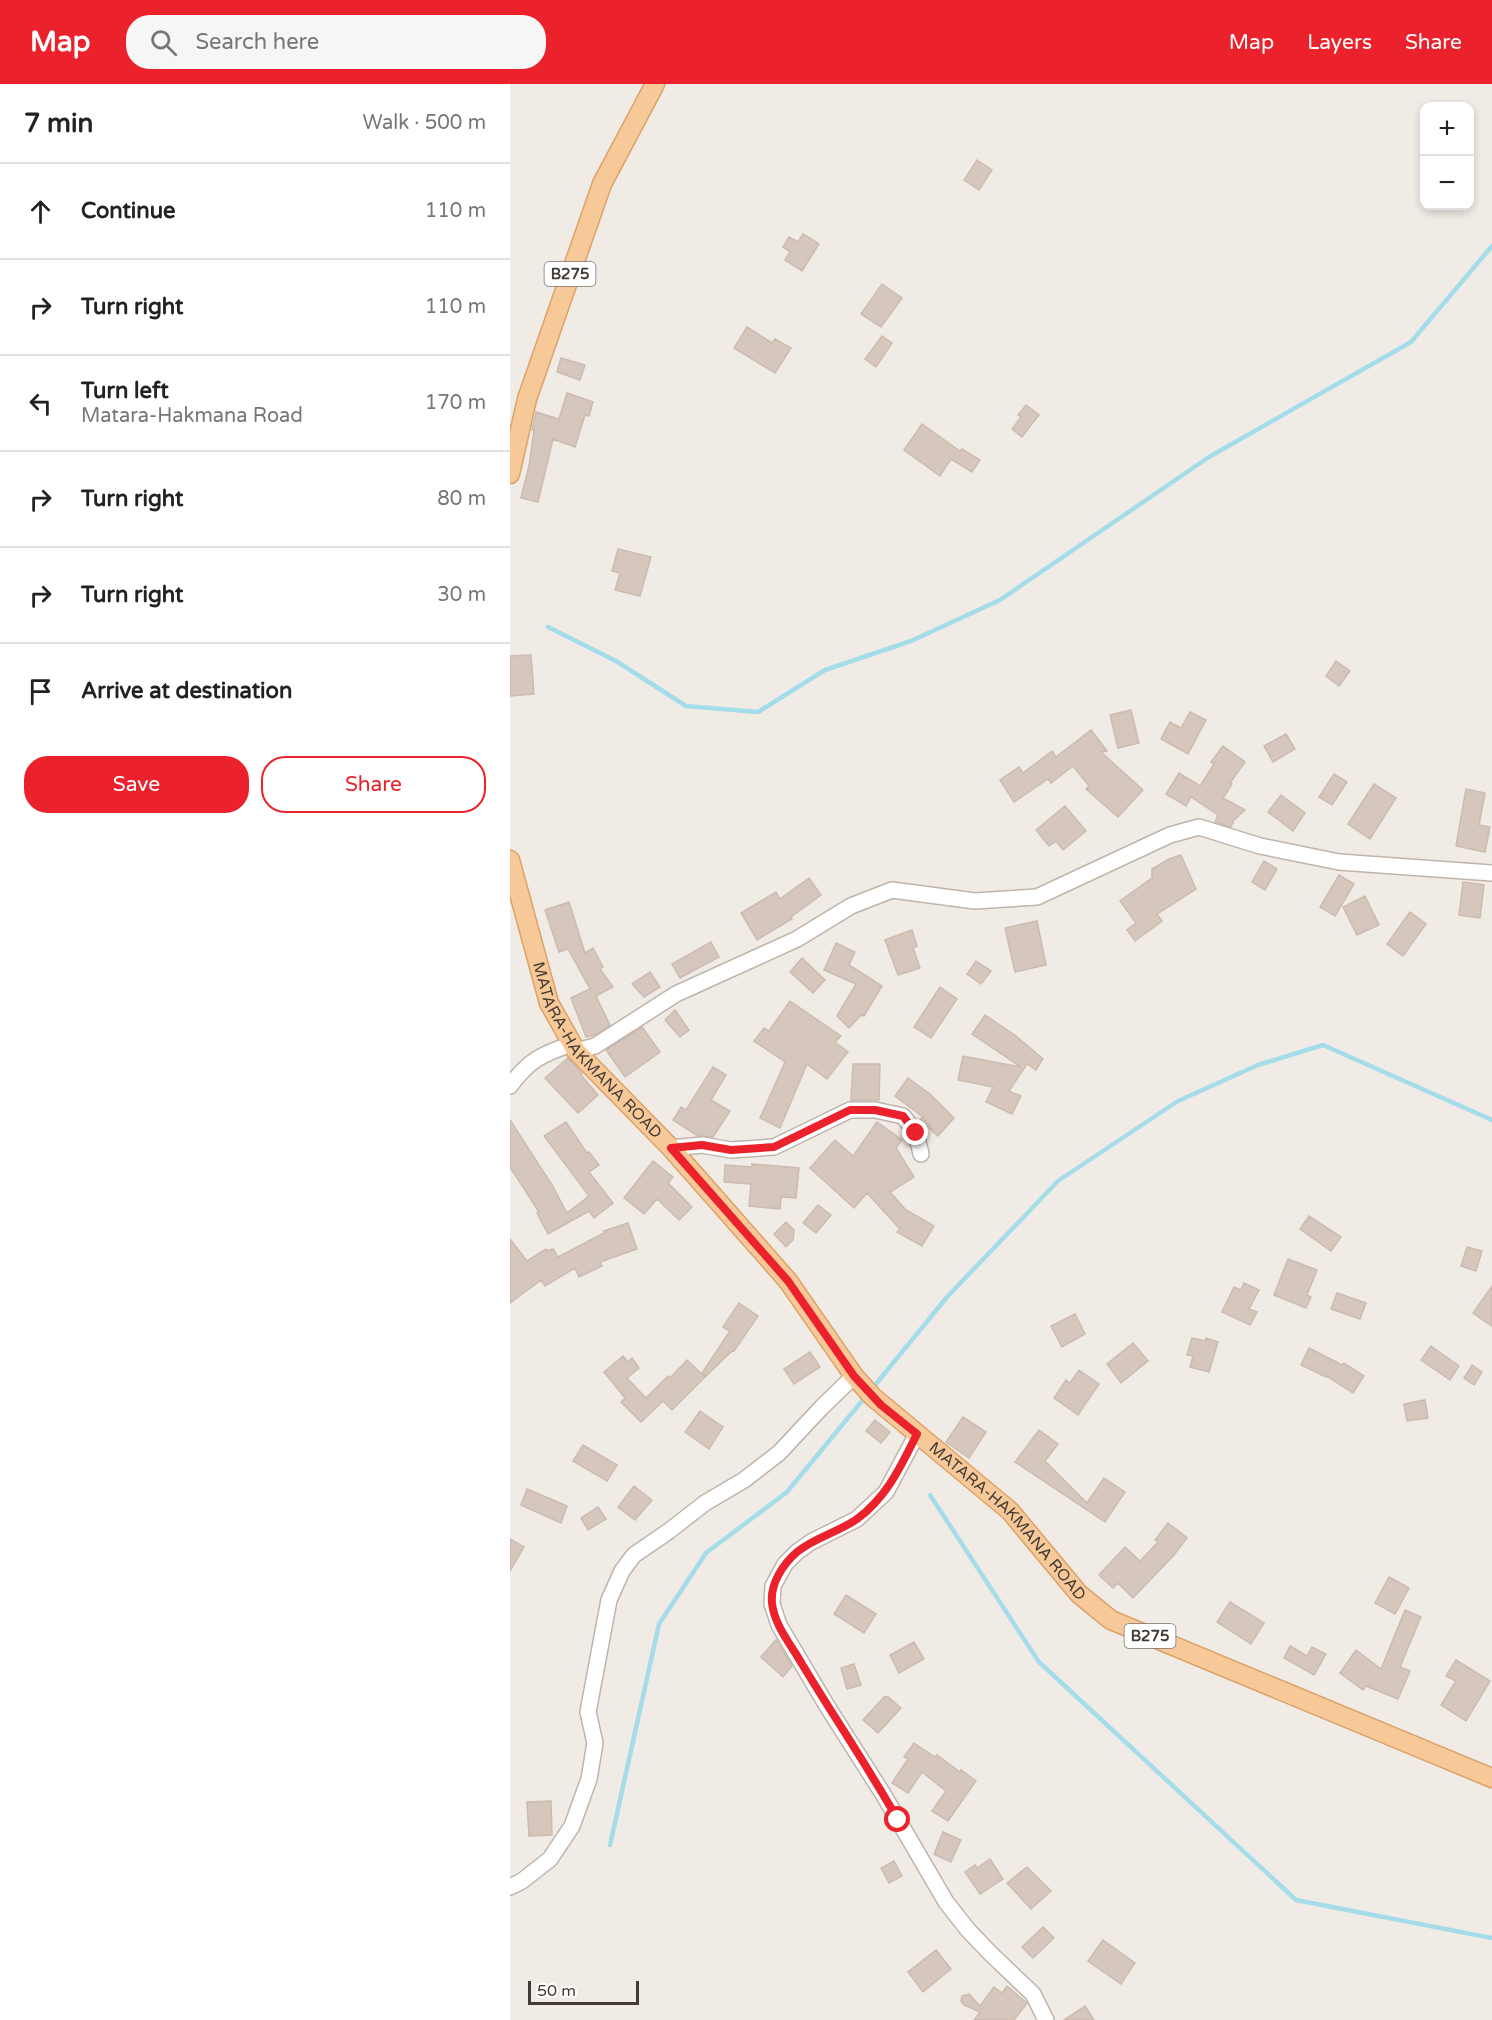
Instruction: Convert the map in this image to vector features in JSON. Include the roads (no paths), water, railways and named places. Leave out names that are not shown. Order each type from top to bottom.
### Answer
[{"type":"main road","name":"B275","points":[[510,474],[527,399],[602,184],[655,84]]},
{"type":"main road","name":"MATARA-HAKMANA ROAD","points":[[510,860],[549,1003],[574,1048],[671,1148],[788,1281],[854,1376],[873,1396],[1010,1511],[1079,1594],[1111,1620],[1492,1778]]},
{"type":"street","points":[[510,1086],[532,1060],[551,1051],[595,1046],[676,994],[797,939],[851,906],[892,890],[975,901],[1037,897],[1170,835],[1199,827],[1260,846],[1339,862],[1464,869],[1492,873]]},
{"type":"street","points":[[671,1148],[702,1145],[731,1150],[774,1147],[850,1110],[875,1110],[903,1116],[916,1133],[921,1154]]},
{"type":"street","points":[[510,1887],[522,1881],[550,1859],[572,1826],[589,1779],[595,1743],[588,1712],[609,1600],[622,1571],[634,1555],[705,1503],[744,1480],[779,1453],[854,1376]]},
{"type":"street","points":[[917,1434],[886,1492],[857,1519],[811,1542],[785,1564],[773,1586],[772,1604],[779,1625],[827,1706],[884,1794],[946,1902],[968,1930],[1033,1994],[1046,2020]]},
{"type":"waterway","points":[[548,627],[616,661],[686,706],[758,712],[825,670],[911,641],[1000,600],[1209,457],[1411,342],[1492,246]]},
{"type":"waterway","points":[[871,1390],[947,1297],[1058,1181],[1178,1101],[1258,1065],[1323,1045],[1492,1120]]},
{"type":"waterway","points":[[610,1845],[659,1624],[706,1553],[787,1492],[866,1396]]},
{"type":"waterway","points":[[930,1495],[1039,1662],[1296,1900],[1492,1938]]}]
